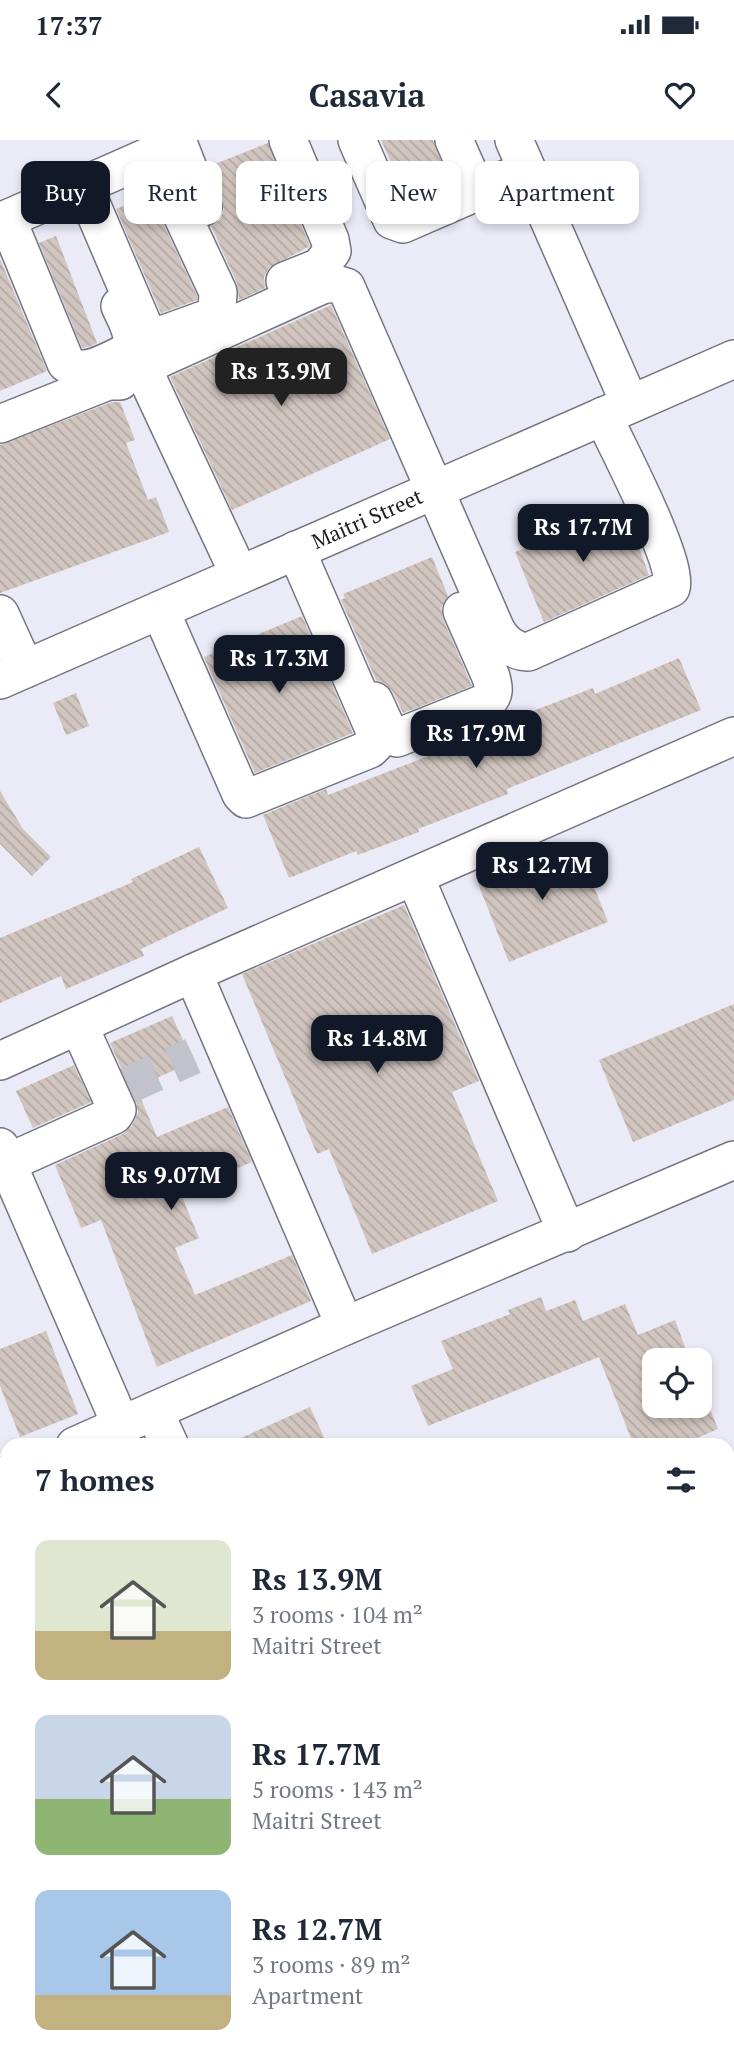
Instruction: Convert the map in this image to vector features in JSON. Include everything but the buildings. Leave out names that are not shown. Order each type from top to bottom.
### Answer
[{"type":"street","points":[[174,145],[235,288],[240,294],[250,295],[320,267],[332,251],[330,240],[288,140]]},
{"type":"street","points":[[357,140],[392,220],[397,223],[403,224],[475,193]]},
{"type":"street","points":[[454,140],[475,187]]},
{"type":"street","points":[[110,174],[174,145]]},
{"type":"street","points":[[94,224],[146,332],[156,337],[209,318],[217,311],[218,292],[174,145]]},
{"type":"street","points":[[425,493],[501,639],[518,651],[528,652],[665,593],[671,588],[674,579],[617,410],[521,155]]},
{"type":"street","points":[[2,227],[21,217]]},
{"type":"street","points":[[2,227],[66,363],[74,370],[83,370],[130,351],[134,344],[90,224]]},
{"type":"street","points":[[0,412],[53,390],[59,382],[2,227]]},
{"type":"street","points":[[229,579],[149,382],[148,368],[152,362],[322,285],[332,283],[346,287],[425,493],[495,688],[487,702],[405,736],[390,736],[301,548]]},
{"type":"street","name":"Maitri Street","points":[[7,676],[734,359]]},
{"type":"street","points":[[0,424],[108,381],[119,380],[125,386],[229,579]]},
{"type":"street","points":[[160,610],[241,794],[246,799],[370,749],[376,744],[374,729],[301,548]]},
{"type":"street","points":[[0,614],[7,676]]},
{"type":"street","points":[[15,1068],[193,973],[734,736]]},
{"type":"street","points":[[415,877],[568,1233]]},
{"type":"street","points":[[193,973],[208,1049],[345,1326]]},
{"type":"street","points":[[86,1032],[122,1088]]},
{"type":"street","points":[[86,1032],[117,1110],[114,1115],[3,1155],[12,1208],[137,1418],[161,1438]]},
{"type":"street","points":[[93,1438],[345,1326],[734,1160]]},
{"type":"tunnel","points":[[122,1088],[193,1056]]}]
